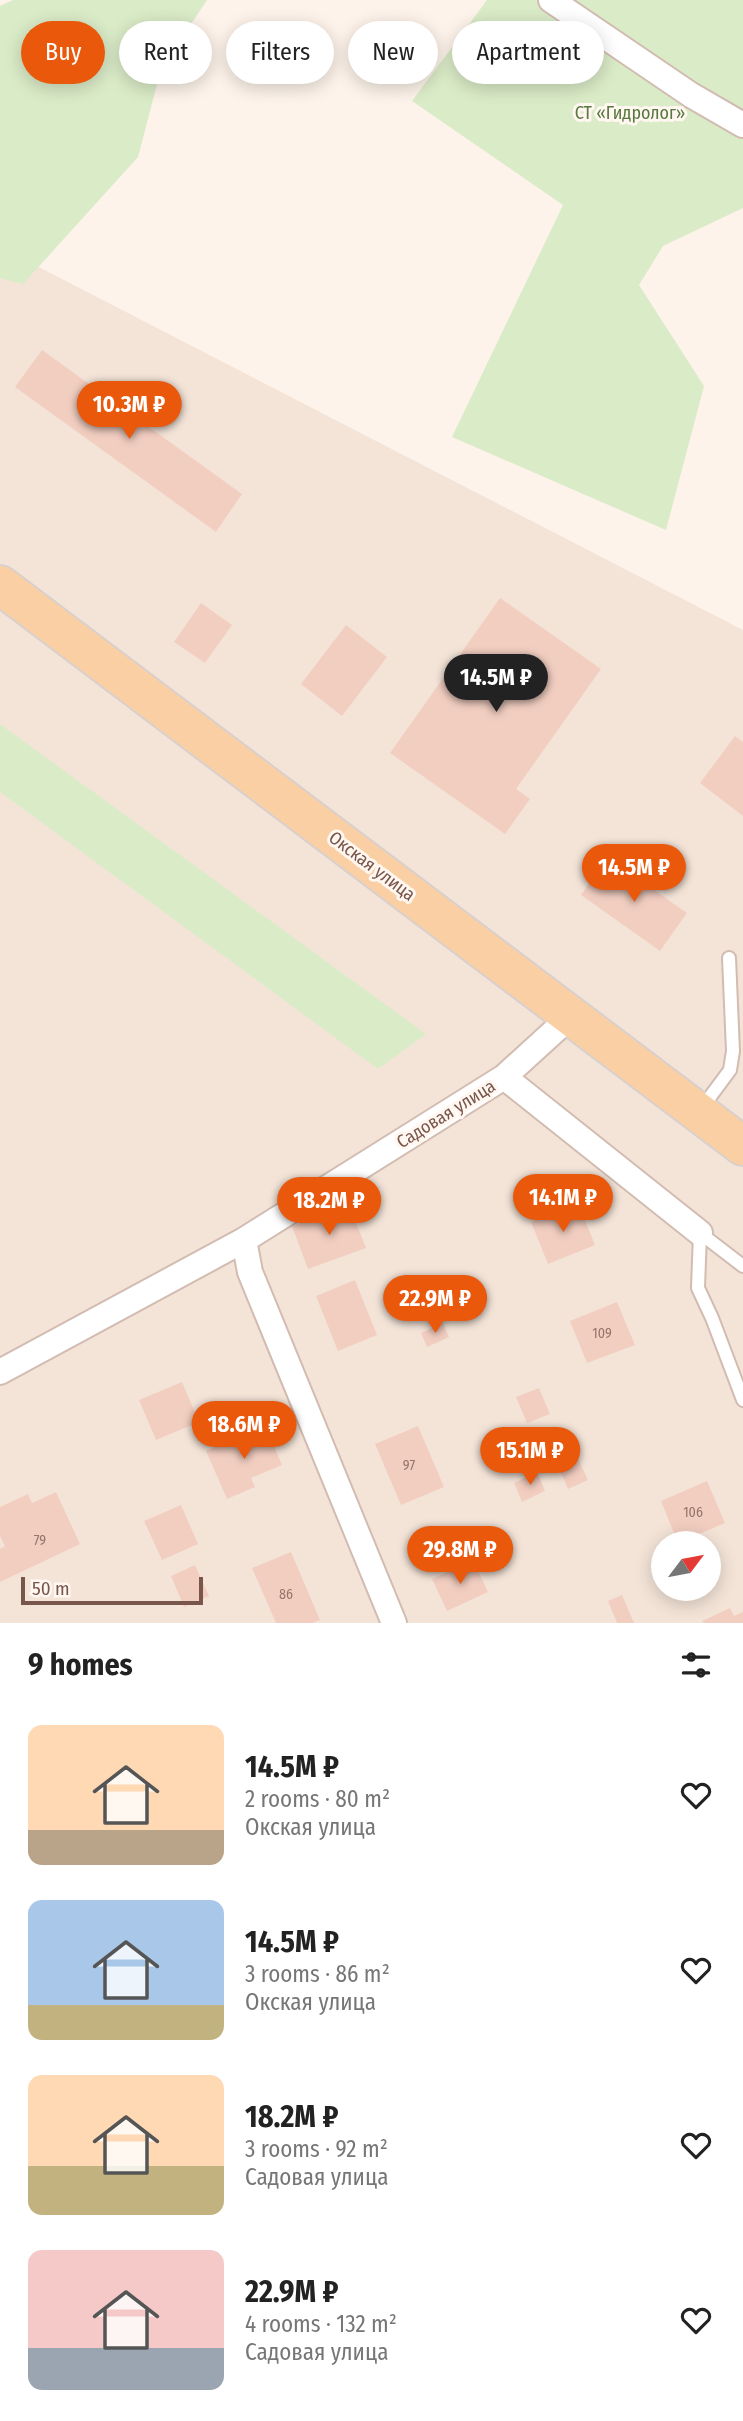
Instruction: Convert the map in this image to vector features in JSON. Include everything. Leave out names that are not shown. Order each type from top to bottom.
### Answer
[{"type":"main road","name":"Окская улица","points":[[0,585],[743,1146]]},
{"type":"street","points":[[551,0],[691,95],[743,125]]},
{"type":"street","name":"Садовая улица","points":[[0,1373],[244,1240],[504,1077],[571,1016]]},
{"type":"street","points":[[504,1077],[700,1233]]},
{"type":"street","points":[[244,1240],[250,1272],[394,1623]]},
{"type":"lane","points":[[698,1112],[730,1070],[733,1051],[729,958]]},
{"type":"lane","points":[[700,1233],[743,1266]]},
{"type":"lane","points":[[700,1233],[698,1288],[743,1400]]},
{"type":"shaded area","points":[[0,247],[743,630],[743,1623],[0,1623]]},
{"type":"green space","points":[[13,0],[207,0],[193,21],[119,21],[119,84],[157,84],[138,157],[23,284],[0,278],[0,6]]},
{"type":"green space","name":"СТ «Гидролог»","points":[[487,0],[743,0],[743,208],[663,246],[639,285],[704,386],[666,530],[452,437],[563,205],[412,101],[425,84],[438,84],[438,66],[452,47],[452,84],[604,84],[604,21],[471,21]]},
{"type":"green space","points":[[0,724],[426,1034],[378,1069],[0,792]]},
{"type":"building","points":[[42,350],[242,494],[216,532],[15,387]]},
{"type":"building","points":[[500,598],[601,669],[516,789],[530,799],[505,834],[390,753]]},
{"type":"building","points":[[201,603],[232,625],[205,663],[174,642]]},
{"type":"building","points":[[346,625],[387,657],[342,716],[301,684]]},
{"type":"building","points":[[735,736],[743,742],[743,816],[700,783]]},
{"type":"building","points":[[607,857],[687,913],[660,951],[581,895]]},
{"type":"building","points":[[578,1203],[595,1245],[548,1264],[531,1222]]},
{"type":"building","points":[[349,1205],[366,1248],[308,1269],[292,1226]]},
{"type":"building","points":[[355,1280],[377,1335],[338,1351],[316,1296]]},
{"type":"building","points":[[617,1302],[635,1345],[587,1363],[570,1321]]},
{"type":"building","points":[[443,1323],[449,1337],[427,1347],[421,1333]]},
{"type":"building","points":[[182,1382],[199,1422],[156,1440],[139,1400]]},
{"type":"building","points":[[539,1388],[550,1414],[527,1423],[516,1397]]},
{"type":"building","points":[[265,1425],[282,1465],[251,1478],[255,1487],[227,1499],[206,1451]]},
{"type":"building","points":[[418,1426],[444,1487],[401,1505],[375,1444]]},
{"type":"building","points":[[577,1457],[588,1480],[568,1489],[558,1466]]},
{"type":"building","points":[[537,1472],[545,1491],[522,1502],[514,1483]]},
{"type":"building","points":[[707,1481],[725,1523],[706,1531],[673,1531],[661,1501]]},
{"type":"building","points":[[56,1492],[80,1544],[0,1582],[0,1549],[5,1546],[0,1536],[0,1507],[28,1494],[32,1503]]},
{"type":"building","points":[[181,1505],[198,1544],[162,1560],[144,1521]]},
{"type":"building","points":[[291,1552],[320,1620],[312,1623],[276,1623],[252,1568]]},
{"type":"building","points":[[473,1560],[488,1592],[447,1611],[432,1579]]},
{"type":"building","points":[[195,1565],[209,1596],[184,1607],[171,1576]]},
{"type":"building","points":[[622,1595],[634,1623],[617,1623],[608,1601]]},
{"type":"building","points":[[730,1608],[734,1616],[743,1612],[743,1623],[702,1621]]}]
